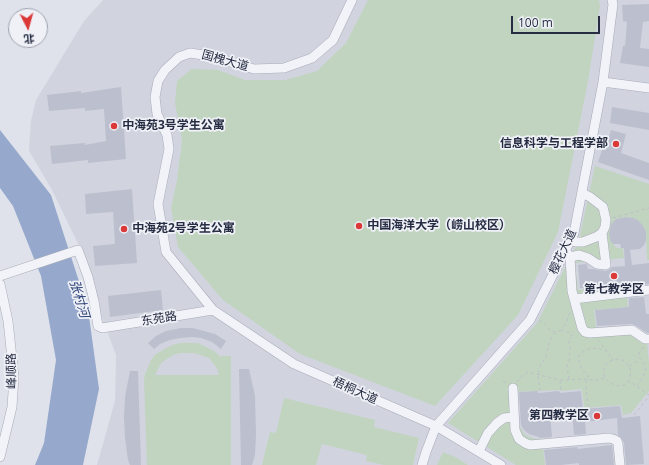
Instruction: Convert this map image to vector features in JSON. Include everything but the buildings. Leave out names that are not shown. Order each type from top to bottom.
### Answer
[{"type":"street","name":"国槐大道","points":[[213,310],[166,252],[158,204],[169,149],[167,135],[157,114],[155,97],[158,81],[165,70],[179,57],[190,53],[210,56],[254,69],[284,68],[312,58],[333,40],[352,0]]},
{"type":"street","name":"樱花大道","points":[[422,465],[436,426],[530,320],[568,254],[574,233],[604,82],[613,4],[612,0]]},
{"type":"street","points":[[604,82],[649,88]]},
{"type":"street","points":[[571,240],[575,242],[584,242],[602,233],[605,227],[606,220],[603,207],[582,193]]},
{"type":"street","points":[[602,233],[606,265],[597,264],[588,258],[579,255],[568,254],[572,291],[576,308],[586,331],[632,330],[645,339],[648,339]]},
{"type":"street","name":"东苑路","points":[[0,276],[78,250],[88,277],[98,326],[102,328],[213,310]]},
{"type":"street","name":"峰顺路","points":[[0,286],[2,304],[11,343],[14,377],[12,407],[0,457]]},
{"type":"street","points":[[574,299],[649,290]]},
{"type":"street","name":"梧桐大道","points":[[213,310],[294,364],[436,426],[501,465]]},
{"type":"street","points":[[513,388],[515,430],[519,439],[530,445],[609,438],[613,439],[617,441],[618,444],[620,465]]},
{"type":"street","points":[[479,451],[488,433],[497,423],[504,418],[514,417]]},
{"type":"path","points":[[606,220],[649,208]]},
{"type":"path","points":[[562,330],[567,322],[568,316],[576,308]]},
{"type":"path","points":[[530,320],[542,321],[552,331],[556,332]]},
{"type":"path","points":[[540,391],[538,375],[540,366],[546,357],[552,337],[556,332],[562,330],[568,332],[571,336]]},
{"type":"path","points":[[571,336],[586,331],[598,339],[612,360]]},
{"type":"path","points":[[570,380],[567,366],[569,360],[569,341],[571,336]]},
{"type":"path","points":[[637,387],[646,370],[639,354],[647,343],[648,339]]},
{"type":"path","points":[[588,407],[586,382],[588,375],[583,371],[580,365],[578,359],[579,355],[589,349],[597,348],[607,351]]},
{"type":"path","points":[[629,366],[640,359]]},
{"type":"path","points":[[612,360],[623,360],[629,366],[631,372],[629,381],[624,384],[618,386],[610,383],[605,378],[605,366],[612,360]]},
{"type":"path","points":[[503,381],[513,388],[522,376],[528,372],[560,380],[588,379],[594,381],[605,378]]},
{"type":"path","points":[[560,380],[561,391]]},
{"type":"path","points":[[629,381],[649,395],[634,415]]},
{"type":"shaded area","name":"中国海洋大学（崂山校区）","points":[[103,0],[649,0],[649,465],[97,465],[115,401],[116,355],[99,310],[88,264],[51,188],[29,151],[31,121],[36,100],[84,21]]},
{"type":"green space","points":[[368,0],[599,0],[600,6],[588,81],[558,232],[518,315],[435,406],[300,354],[223,300],[178,247],[171,208],[177,180],[182,141],[175,103],[177,81],[192,69],[218,70],[245,80],[285,80],[317,71],[346,43]]},
{"type":"green space","points":[[595,166],[649,184],[649,260],[647,260],[646,232],[643,226],[638,220],[626,217],[616,219],[611,225],[613,244],[617,248],[623,248],[624,258],[575,263],[578,290],[626,285],[628,307],[594,310],[597,335],[630,332],[647,341],[649,391],[631,413],[623,415],[621,405],[584,408],[582,389],[515,392],[519,425],[525,435],[535,439],[542,439],[545,465],[516,465],[448,423],[537,323],[579,240]]},
{"type":"green space","points":[[181,343],[198,343],[212,350],[221,358],[221,356],[231,356],[231,465],[147,465],[145,374],[151,360],[156,354],[172,345]],"holes":[[[179,353],[194,353],[209,358],[217,368],[219,375],[155,375],[162,362],[173,355]]]},
{"type":"green space","points":[[284,398],[375,420],[374,427],[419,438],[413,465],[384,465],[366,461],[367,455],[322,444],[316,465],[262,465],[270,432],[276,433]]},
{"type":"green space","points":[[443,452],[455,457],[468,465],[437,465]]},
{"type":"water","name":"张村河","points":[[0,130],[51,195],[88,309],[99,389],[83,465],[35,465],[44,443],[56,360],[41,276],[13,206],[0,188]]},
{"type":"place","name":"中海苑3号学生公寓","points":[[114,126]]},
{"type":"place","name":"信息科学与工程学部","points":[[616,144]]},
{"type":"place","name":"中国海洋大学（崂山校区）","points":[[359,226]]},
{"type":"place","name":"中海苑2号学生公寓","points":[[124,229]]},
{"type":"place","name":"第七教学区","points":[[614,276]]},
{"type":"place","name":"第四教学区","points":[[597,416]]}]
